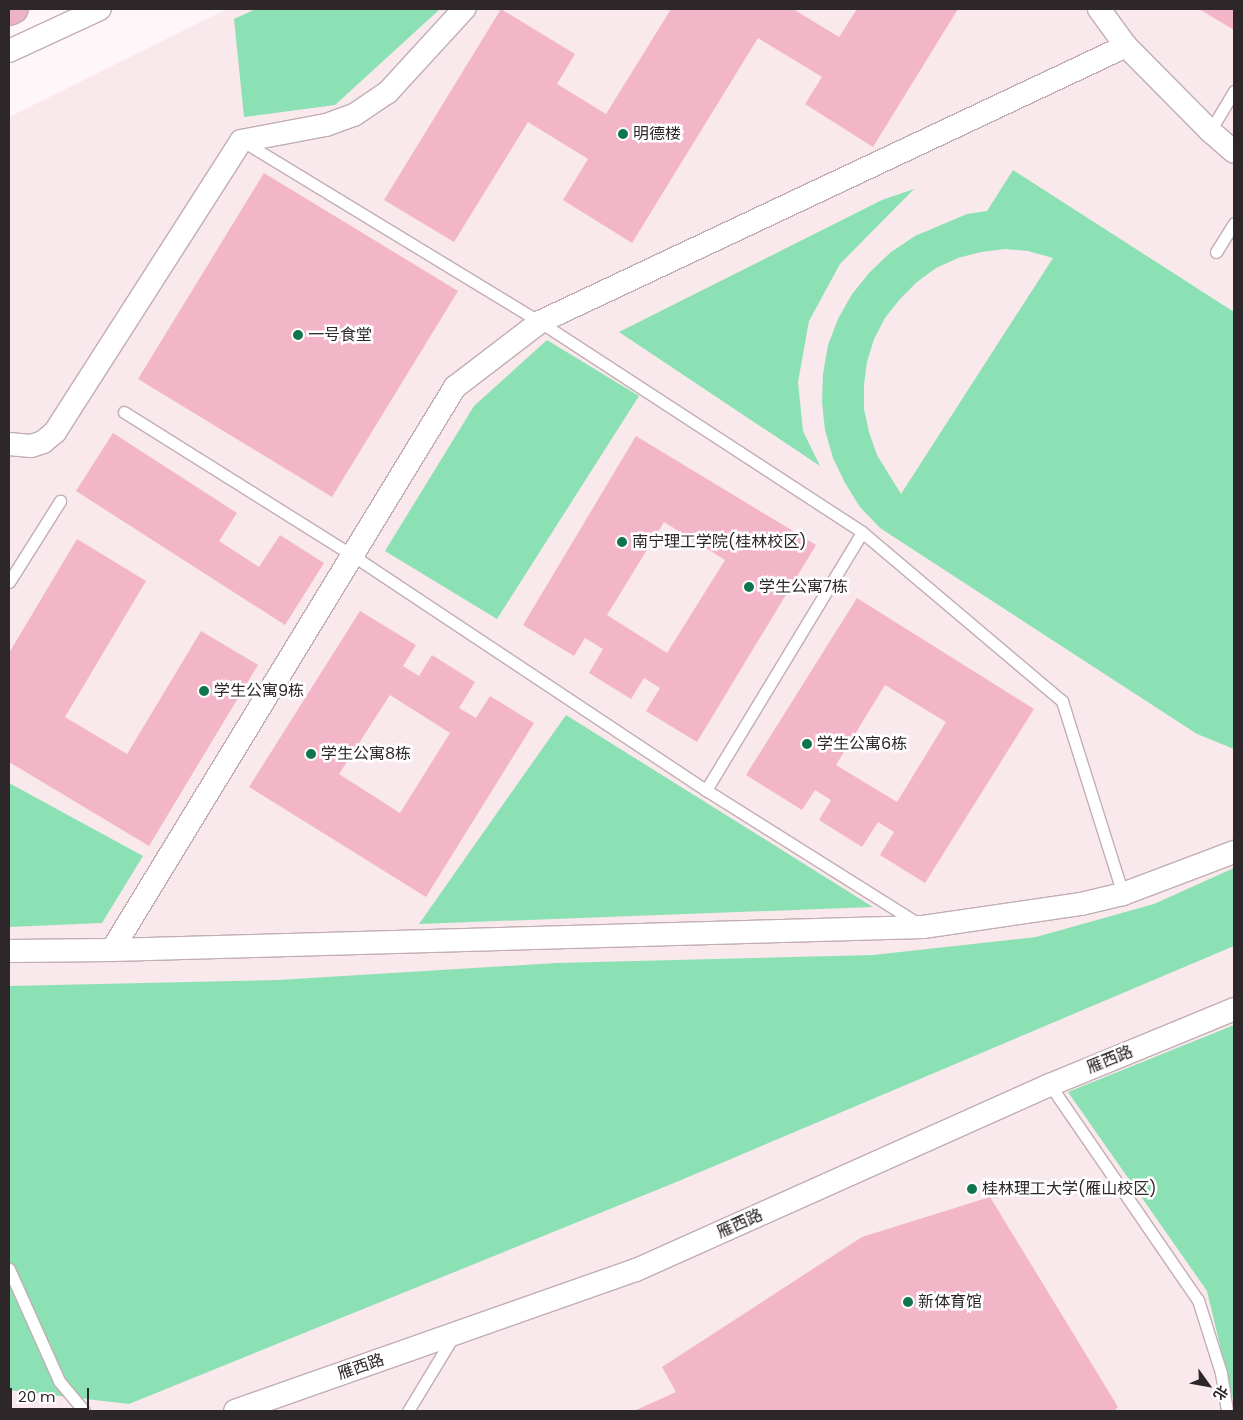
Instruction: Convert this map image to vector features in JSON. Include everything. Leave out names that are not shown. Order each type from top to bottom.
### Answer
[{"type":"main road","points":[[9,12],[14,9]]},
{"type":"street","points":[[9,51],[100,9]]},
{"type":"street","points":[[9,444],[31,446],[43,442],[56,432],[241,141],[326,126],[354,115],[388,92],[464,9]]},
{"type":"street","points":[[1099,9],[1126,46],[1234,152]]},
{"type":"street","points":[[112,950],[455,387],[540,322],[1126,46]]},
{"type":"street","points":[[9,951],[112,950],[923,927],[1081,904],[1123,894],[1234,852]]},
{"type":"street","name":"雁西路","points":[[235,1411],[636,1270],[1050,1085],[1234,1009]]},
{"type":"lane","points":[[1210,130],[1234,91]]},
{"type":"lane","points":[[241,141],[540,322],[862,532],[1062,701],[1123,894]]},
{"type":"lane","points":[[1216,252],[1234,223]]},
{"type":"lane","points":[[124,412],[352,555],[706,790],[923,927]]},
{"type":"lane","points":[[9,582],[60,501]]},
{"type":"lane","points":[[706,790],[862,532]]},
{"type":"lane","points":[[1050,1085],[1198,1300],[1221,1373],[1227,1411]]},
{"type":"lane","points":[[9,1269],[58,1381],[84,1411]]},
{"type":"lane","points":[[408,1411],[454,1334]]},
{"type":"shaded area","name":"南宁理工学院(桂林校区)","points":[[227,9],[1234,9],[1234,1411],[9,1411],[9,117]]},
{"type":"green space","points":[[256,9],[440,9],[335,105],[244,117],[234,19]]},
{"type":"green space","points":[[1013,170],[1234,312],[1234,749],[1197,734],[880,528],[860,507],[845,483],[833,458],[825,430],[822,402],[823,374],[828,345],[838,319],[852,294],[870,272],[891,252],[915,236],[967,214],[987,211]],"holes":[[[1005,249],[1028,251],[1053,258],[901,494],[877,455],[864,409],[864,385],[867,362],[874,339],[885,318],[900,299],[917,282],[936,268],[958,258],[981,252]]]},
{"type":"green space","points":[[914,189],[840,264],[809,321],[798,382],[803,431],[820,466],[619,332],[882,200]]},
{"type":"green space","points":[[547,340],[639,396],[497,619],[385,551],[474,406]]},
{"type":"green space","points":[[566,715],[873,907],[419,924]]},
{"type":"green space","points":[[9,783],[143,856],[102,923],[9,927]]},
{"type":"green space","points":[[1234,868],[1234,946],[674,1183],[129,1404],[9,1390],[9,986],[278,980],[556,963],[873,955],[1036,937],[1154,904]]},
{"type":"green space","points":[[1234,1025],[1234,1404],[1207,1291],[1068,1092]]},
{"type":"building","name":"明德楼","points":[[501,9],[575,54],[557,84],[606,114],[671,9],[793,9],[839,37],[857,9],[958,9],[873,147],[805,104],[822,77],[758,38],[632,243],[563,200],[588,159],[528,122],[454,242],[384,200]]},
{"type":"building","points":[[1199,9],[1234,9],[1234,30]]},
{"type":"building","name":"一号食堂","points":[[264,173],[458,291],[332,497],[138,379]]},
{"type":"building","points":[[113,433],[237,513],[219,541],[259,567],[280,535],[324,563],[285,625],[76,491]]},
{"type":"building","name":"学生公寓7栋","points":[[636,436],[816,545],[697,742],[646,711],[660,688],[644,678],[631,699],[589,673],[603,649],[585,638],[574,656],[523,625]],"holes":[[[664,522],[725,560],[667,653],[607,615]]]},
{"type":"building","name":"学生公寓9栋","points":[[77,539],[146,581],[65,717],[127,754],[201,631],[258,665],[149,846],[9,762],[9,653]]},
{"type":"building","name":"学生公寓6栋","points":[[857,598],[1034,709],[925,883],[880,855],[894,832],[878,822],[862,847],[819,820],[831,800],[815,790],[802,810],[746,775]],"holes":[[[885,685],[946,722],[897,802],[836,765]]]},
{"type":"building","name":"学生公寓8栋","points":[[360,611],[416,645],[403,666],[419,676],[432,655],[475,682],[459,708],[476,718],[490,696],[534,723],[426,897],[249,787]],"holes":[[[390,695],[450,733],[400,813],[339,774]]]},
{"type":"building","name":"新体育馆","points":[[990,1197],[1118,1407],[1114,1411],[634,1411],[676,1392],[662,1367],[862,1237]]},
{"type":"place","name":"明德楼","points":[[623,134]]},
{"type":"place","name":"一号食堂","points":[[298,335]]},
{"type":"place","name":"南宁理工学院(桂林校区)","points":[[622,542]]},
{"type":"place","name":"学生公寓7栋","points":[[749,587]]},
{"type":"place","name":"学生公寓9栋","points":[[204,691]]},
{"type":"place","name":"学生公寓6栋","points":[[807,744]]},
{"type":"place","name":"学生公寓8栋","points":[[311,754]]},
{"type":"place","name":"桂林理工大学(雁山校区)","points":[[972,1189]]},
{"type":"place","name":"新体育馆","points":[[908,1302]]}]
